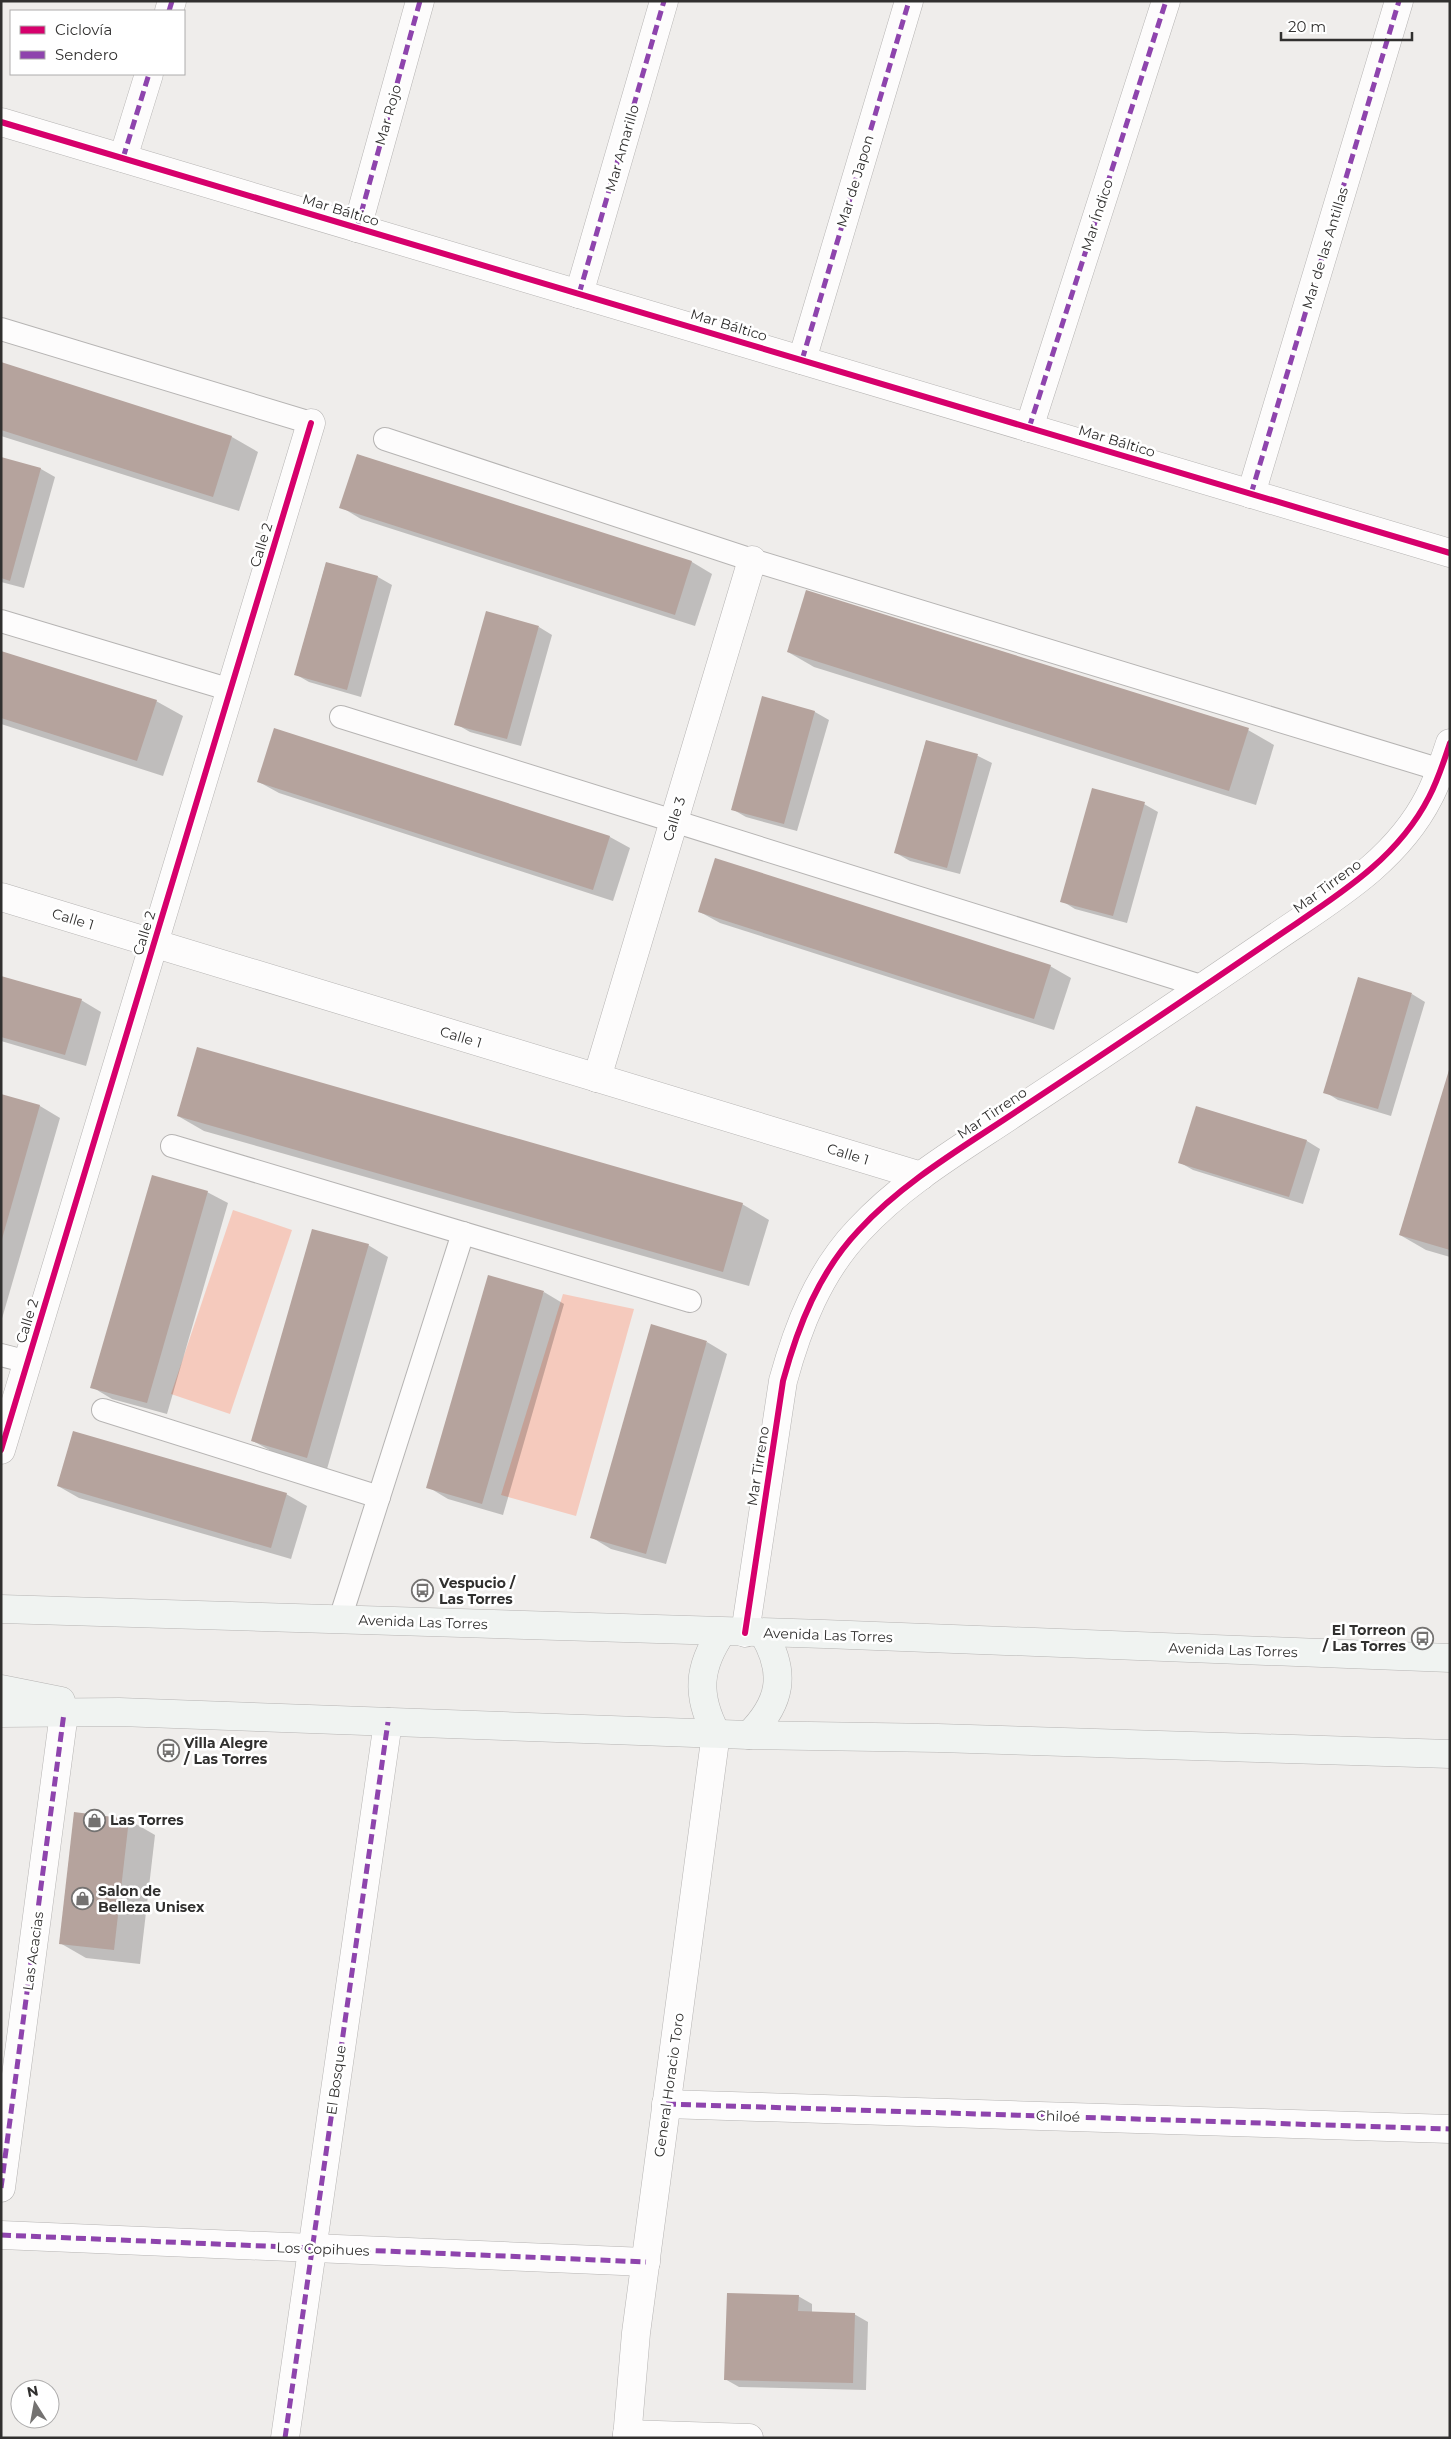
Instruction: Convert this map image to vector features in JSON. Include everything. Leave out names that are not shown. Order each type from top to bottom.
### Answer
[{"type":"main road","name":"Avenida Las Torres","points":[[1,1609],[131,1611],[1450,1658]]},
{"type":"main road","name":"Avenida Las Torres","points":[[1,1618],[56,1611]]},
{"type":"main road","points":[[716,1733],[703,1701],[704,1665],[712,1647],[743,1633],[772,1649],[777,1665],[778,1683],[774,1703],[764,1720],[749,1735]]},
{"type":"main road","points":[[1,1690],[119,1712]]},
{"type":"main road","points":[[1,1713],[119,1712],[749,1735],[938,1738],[1450,1754]]},
{"type":"street","name":"Mar Rojo","points":[[357,228],[420,1]]},
{"type":"street","name":"Mar Amarillo","points":[[579,294],[664,1]]},
{"type":"street","name":"Mar de Japon","points":[[802,360],[908,1]]},
{"type":"street","name":"Mar Índico","points":[[1029,428],[1166,1]]},
{"type":"street","name":"Mar de las Antillas","points":[[1251,494],[1399,1]]},
{"type":"street","points":[[123,158],[149,75]]},
{"type":"street","name":"Mar Báltico","points":[[1,122],[1450,553]]},
{"type":"street","name":"Calle 2","points":[[1,1450],[311,423]]},
{"type":"street","name":"Calle 3","points":[[597,1078],[752,560]]},
{"type":"street","name":"Mar Tirreno","points":[[743,1633],[783,1382],[802,1320],[816,1291],[858,1230],[921,1176],[1204,987],[1373,868],[1394,847],[1413,823],[1429,798],[1450,743]]},
{"type":"street","name":"Calle 1","points":[[1,896],[921,1176]]},
{"type":"street","name":"Las Acacias","points":[[1,2188],[64,1713]]},
{"type":"street","name":"El Bosque","points":[[285,2438],[388,1722]]},
{"type":"street","name":"General Horacio Toro","points":[[627,2436],[666,2104],[716,1733]]},
{"type":"street","name":"Chiloé","points":[[666,2104],[1450,2129]]},
{"type":"street","name":"Los Copihues","points":[[1,2235],[646,2262]]},
{"type":"street","points":[[627,2436],[749,2438]]},
{"type":"lane","points":[[1,329],[311,423]]},
{"type":"lane","points":[[385,439],[752,560],[1441,770]]},
{"type":"lane","points":[[1,621],[231,690]]},
{"type":"lane","points":[[341,717],[1204,987]]},
{"type":"lane","points":[[172,1146],[690,1302]]},
{"type":"lane","points":[[340,1619],[463,1233]]},
{"type":"lane","points":[[1,1354],[28,1362]]},
{"type":"lane","points":[[103,1410],[379,1497]]},
{"type":"shaded area","points":[[233,1210],[292,1230],[230,1414],[171,1394]]},
{"type":"shaded area","points":[[563,1294],[634,1309],[576,1516],[501,1495]]},
{"type":"building","points":[[1,362],[232,436],[213,497],[1,430]]},
{"type":"building","points":[[357,454],[692,561],[675,615],[339,508]]},
{"type":"building","points":[[1,457],[41,468],[10,581],[1,578]]},
{"type":"building","points":[[326,562],[378,576],[347,690],[294,675]]},
{"type":"building","points":[[806,590],[1249,728],[1229,791],[787,652]]},
{"type":"building","points":[[486,611],[539,626],[507,739],[454,725]]},
{"type":"building","points":[[1,651],[157,700],[137,761],[1,718]]},
{"type":"building","points":[[762,696],[815,711],[784,824],[731,810]]},
{"type":"building","points":[[274,728],[610,836],[593,890],[257,782]]},
{"type":"building","points":[[926,740],[978,754],[947,868],[894,853]]},
{"type":"building","points":[[1092,788],[1145,802],[1113,916],[1060,902]]},
{"type":"building","points":[[715,858],[1051,965],[1034,1019],[698,912]]},
{"type":"building","points":[[1,976],[82,999],[65,1055],[1,1037]]},
{"type":"building","points":[[1358,977],[1412,993],[1378,1109],[1323,1093]]},
{"type":"building","points":[[197,1047],[743,1203],[723,1272],[177,1116]]},
{"type":"building","points":[[1450,1070],[1450,1250],[1399,1235]]},
{"type":"building","points":[[1,1094],[40,1105],[2,1239],[1,1239]]},
{"type":"building","points":[[1196,1106],[1307,1140],[1289,1197],[1178,1163]]},
{"type":"building","points":[[152,1175],[208,1191],[147,1403],[90,1388]]},
{"type":"building","points":[[312,1229],[369,1244],[307,1458],[251,1441]]},
{"type":"building","points":[[488,1275],[544,1291],[482,1504],[426,1488]]},
{"type":"building","points":[[651,1324],[707,1341],[646,1554],[590,1538]]},
{"type":"building","points":[[73,1431],[287,1493],[271,1548],[57,1486]]},
{"type":"building","points":[[74,1812],[129,1819],[114,1950],[59,1944]]},
{"type":"building","points":[[727,2293],[799,2295],[798,2311],[855,2313],[853,2383],[724,2380]]},
{"type":"marked path","points":[[169,10],[172,1]]},
{"type":"marked path","points":[[357,228],[420,1]]},
{"type":"marked path","points":[[579,294],[664,1]]},
{"type":"marked path","points":[[802,360],[909,1]]},
{"type":"marked path","points":[[1029,428],[1166,1]]},
{"type":"marked path","points":[[1251,494],[1399,1]]},
{"type":"marked path","points":[[123,158],[149,75]]},
{"type":"marked path","points":[[1,2188],[64,1713]]},
{"type":"marked path","points":[[285,2438],[388,1722]]},
{"type":"marked path","points":[[666,2104],[1450,2129]]},
{"type":"marked path","points":[[1,2235],[646,2262]]},
{"type":"cycle path","points":[[1,122],[1450,553]]},
{"type":"cycle path","points":[[1,1450],[311,423]]},
{"type":"cycle path","points":[[745,1633],[783,1381],[803,1320],[821,1282],[845,1246],[877,1212],[916,1179],[1337,896],[1379,862],[1415,821],[1432,791],[1450,743]]},
{"type":"place","name":"Vespucio / Las Torres","points":[[423,1591]]},
{"type":"place","name":"El Torreon / Las Torres","points":[[1422,1638]]},
{"type":"place","name":"Villa Alegre / Las Torres","points":[[168,1751]]},
{"type":"place","name":"Las Torres","points":[[94,1820]]},
{"type":"place","name":"Salon de Belleza Unisex","points":[[82,1899]]}]
